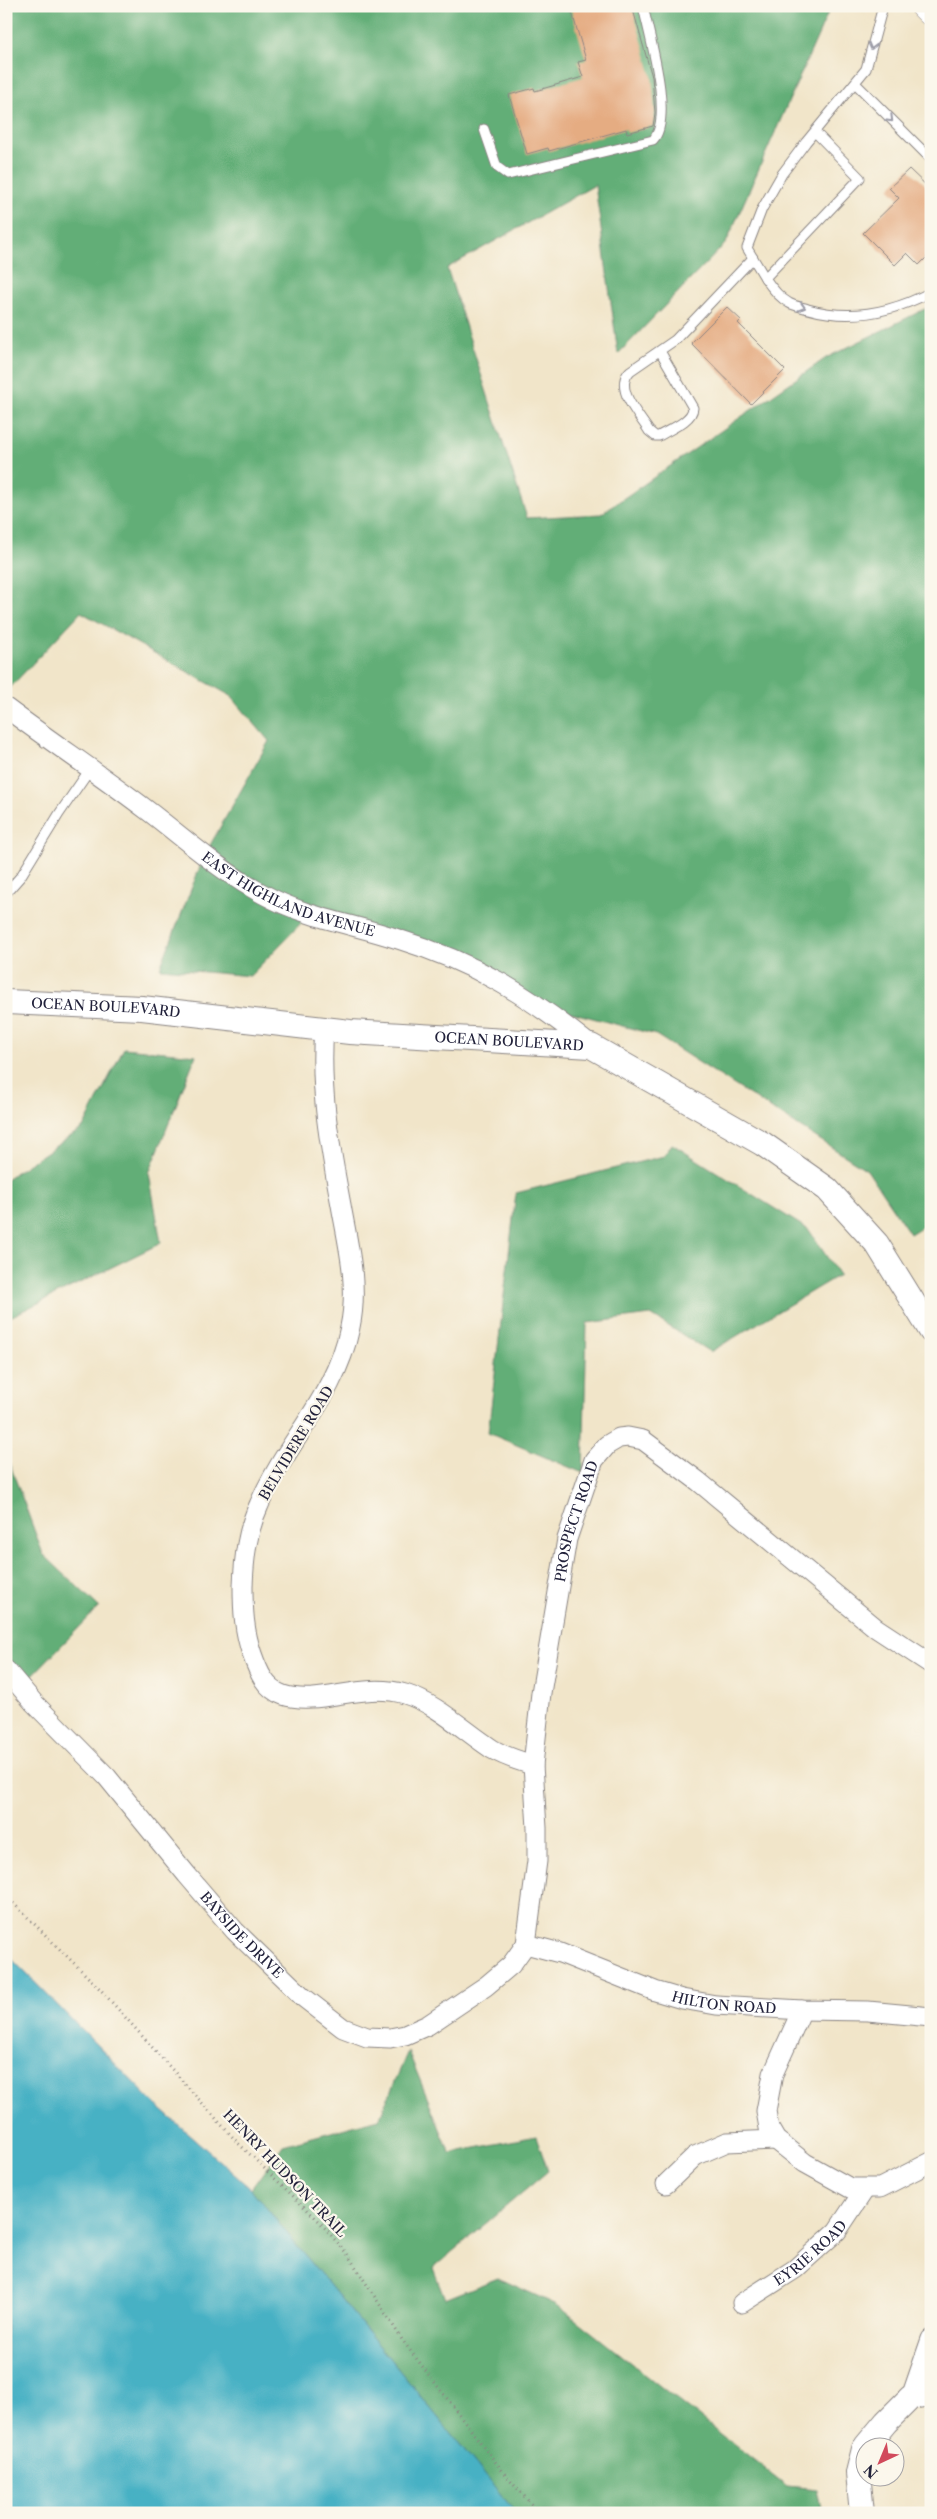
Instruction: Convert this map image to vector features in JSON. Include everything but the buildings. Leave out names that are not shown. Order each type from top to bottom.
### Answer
[{"type":"highway","points":[[925,6],[931,12]]},
{"type":"street","name":"EAST HIGHLAND AVENUE","points":[[6,708],[223,868],[261,893],[309,915],[397,938],[453,958],[494,977],[546,1010],[591,1046]]},
{"type":"street","name":"OCEAN BOULEVARD","points":[[6,1002],[142,1008],[324,1029],[591,1046],[763,1144],[827,1189],[877,1244],[931,1331]]},
{"type":"street","name":"BELVIDERE ROAD","points":[[324,1029],[321,1062],[328,1131],[352,1266],[351,1324],[340,1364],[330,1387],[273,1476],[250,1527],[244,1565],[242,1611],[247,1642],[262,1678],[274,1690],[283,1695],[313,1698],[376,1689],[406,1695],[426,1703],[493,1750],[533,1765]]},
{"type":"street","name":"PROSPECT ROAD","points":[[526,1944],[536,1861],[537,1828],[533,1765],[541,1693],[568,1539],[594,1460],[607,1446],[619,1438],[628,1437],[643,1440],[698,1481],[876,1628],[931,1664]]},
{"type":"street","name":"BAYSIDE DRIVE","points":[[6,1670],[34,1703],[108,1777],[187,1875],[236,1931],[303,1997],[343,2028],[367,2037],[390,2038],[405,2035],[428,2025],[486,1986],[512,1965],[526,1944]]},
{"type":"street","name":"HILTON ROAD","points":[[526,1944],[560,1953],[682,2000],[716,2005],[802,2010],[868,2011],[931,2017]]},
{"type":"street","points":[[802,2010],[773,2074],[766,2111],[769,2128],[776,2140],[805,2163],[850,2188],[880,2188],[931,2162]]},
{"type":"street","points":[[666,2184],[695,2156],[727,2142],[776,2140]]},
{"type":"street","name":"EYRIE ROAD","points":[[742,2302],[795,2269],[837,2231],[865,2189]]},
{"type":"street","points":[[875,2436],[886,2422],[921,2395],[931,2340]]},
{"type":"street","points":[[859,2486],[862,2513]]},
{"type":"lane","points":[[484,129],[497,167],[508,174],[653,140],[659,131],[661,114],[659,83],[642,6]]},
{"type":"lane","points":[[884,6],[866,69],[856,84],[782,174],[762,209],[747,248],[772,288],[789,303],[817,312],[849,315],[881,312],[912,302],[931,292]]},
{"type":"lane","points":[[856,84],[931,159]]},
{"type":"lane","points":[[765,278],[860,178],[815,132]]},
{"type":"lane","points":[[660,350],[693,408],[692,414],[688,418],[660,436],[655,436],[649,431],[625,392],[623,382],[630,371],[660,350],[675,340],[753,258]]},
{"type":"lane","points":[[6,893],[21,876],[59,814],[90,769]]},
{"type":"path","name":"HENRY HUDSON TRAIL","points":[[6,1896],[100,1990],[237,2142],[318,2221],[348,2256],[403,2340],[508,2477],[539,2513]]},
{"type":"green space","points":[[6,6],[831,6],[726,243],[618,354],[595,185],[447,268],[527,518],[601,514],[826,358],[931,306],[931,1221],[910,1234],[867,1170],[656,1035],[529,1001],[460,958],[305,919],[250,976],[160,968],[205,854],[269,741],[231,696],[81,612],[6,692]]},
{"type":"green space","points":[[124,1048],[196,1055],[149,1173],[161,1243],[6,1319],[6,1179],[83,1128]]},
{"type":"green space","points":[[672,1144],[809,1230],[839,1275],[710,1352],[651,1315],[587,1323],[583,1473],[488,1433],[516,1193],[664,1156]]},
{"type":"green space","points":[[6,1454],[43,1554],[99,1607],[21,1687],[6,1670]]},
{"type":"green space","points":[[408,2051],[450,2153],[536,2136],[548,2171],[433,2268],[445,2299],[498,2278],[557,2305],[787,2486],[818,2489],[823,2513],[516,2513],[251,2189],[283,2145],[379,2119]]},
{"type":"water","points":[[6,1953],[154,2103],[251,2189],[516,2513],[6,2513]]}]
